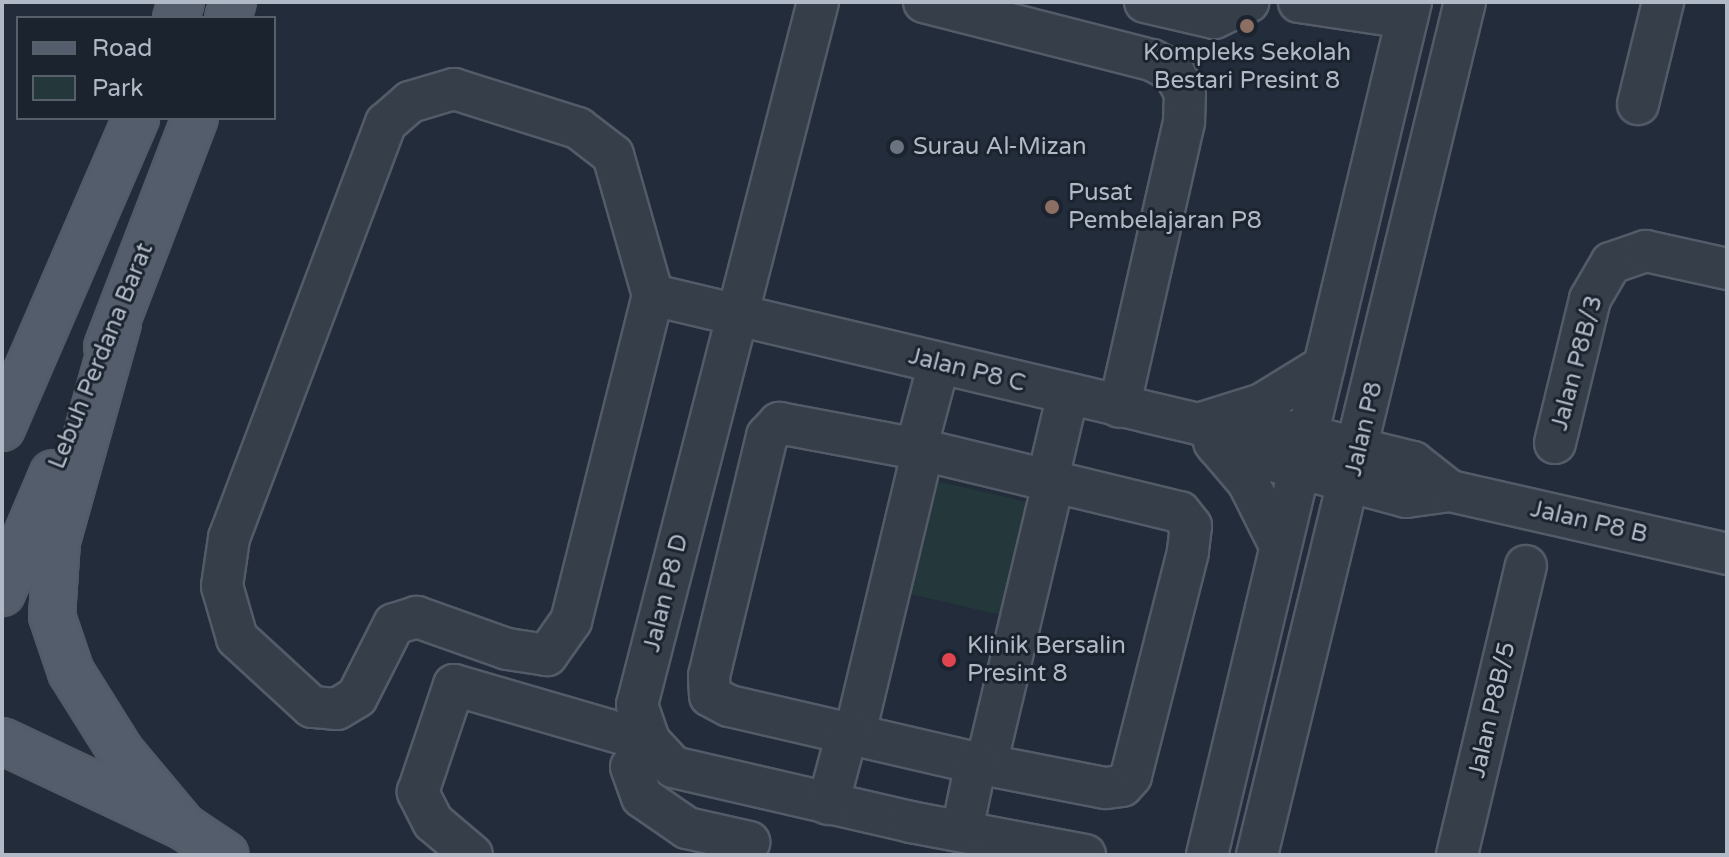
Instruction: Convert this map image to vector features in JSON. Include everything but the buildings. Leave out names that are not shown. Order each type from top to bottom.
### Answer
[{"type":"main road","points":[[2,428],[135,120]]},
{"type":"main road","name":"Lebuh Perdana Barat","points":[[2,593],[118,323],[194,120]]},
{"type":"main road","points":[[118,323],[57,541],[52,616],[71,672],[112,739],[184,827]]},
{"type":"main road","points":[[2,741],[184,827],[226,855]]},
{"type":"street","name":"Jalan P8 D","points":[[818,2],[637,705],[650,742],[673,767],[828,804],[908,838],[962,830],[1085,855]]},
{"type":"street","points":[[924,2],[1152,60],[1173,71],[1185,93],[1184,122],[1119,407]]},
{"type":"street","points":[[1145,2],[1214,18],[1249,2]]},
{"type":"street","points":[[1207,855],[1409,10],[1299,2]]},
{"type":"street","name":"Jalan P8","points":[[1257,855],[1355,466],[1465,2]]},
{"type":"street","points":[[1638,104],[1663,2]]},
{"type":"street","points":[[454,89],[496,98],[578,128],[613,155],[653,295],[571,621],[547,655],[507,649],[417,617],[394,624],[357,697],[337,709],[312,707],[237,638],[222,586],[229,538],[386,123],[410,102],[454,89]]},
{"type":"street","name":"Jalan P8B/3","points":[[1555,443],[1590,299],[1611,263],[1646,251],[1727,269]]},
{"type":"street","name":"Jalan P8 C","points":[[653,295],[1214,429],[1355,466]]},
{"type":"street","points":[[828,804],[851,731],[939,363]]},
{"type":"street","points":[[1280,546],[1248,482],[1214,429],[1324,366]]},
{"type":"street","points":[[962,830],[1050,482],[1068,394]]},
{"type":"street","points":[[779,423],[920,450],[1180,512],[1191,526],[1188,552],[1131,776],[1122,786],[1105,788],[981,764],[851,731],[729,706],[710,696],[709,676],[767,436],[779,423]]},
{"type":"street","name":"Jalan P8 B","points":[[1355,466],[1413,462],[1450,491],[1727,554]]},
{"type":"street","name":"Jalan P8B/5","points":[[1457,855],[1526,566]]},
{"type":"street","points":[[472,855],[433,822],[418,792],[454,685],[650,742],[631,767],[642,797],[687,828],[748,849],[770,789]]},
{"type":"green space","points":[[932,480],[1032,503],[1006,616],[906,593]]},
{"type":"place","name":"Kompleks Sekolah Bestari Presint 8","points":[[1247,26]]},
{"type":"place","name":"Surau Al-Mizan","points":[[897,147]]},
{"type":"place","name":"Pusat Pembelajaran P8","points":[[1052,207]]},
{"type":"place","name":"Klinik Bersalin Presint 8","points":[[949,660]]}]
